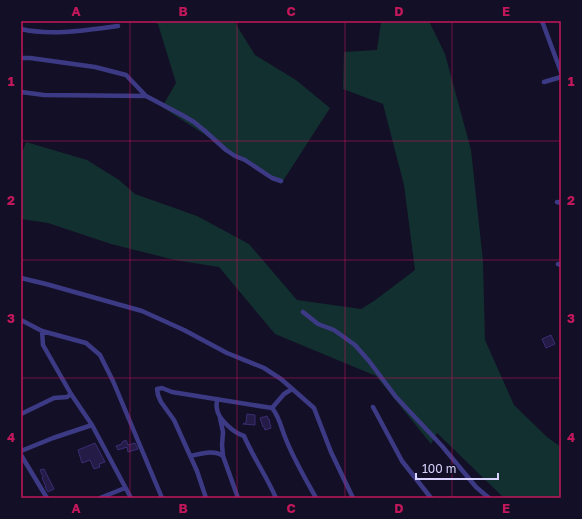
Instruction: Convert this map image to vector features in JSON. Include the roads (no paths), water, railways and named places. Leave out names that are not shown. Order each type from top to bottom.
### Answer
[{"type":"street","points":[[542,21],[561,72]]},
{"type":"street","points":[[21,29],[33,32],[62,32],[118,26]]},
{"type":"street","points":[[21,58],[95,67],[126,75],[146,96],[194,122],[226,150],[281,182]]},
{"type":"street","points":[[544,82],[561,76]]},
{"type":"street","points":[[21,92],[44,96],[146,96]]},
{"type":"street","points":[[21,278],[142,311],[184,330],[227,353],[264,368],[280,379],[314,408],[331,452],[353,498]]},
{"type":"street","points":[[304,312],[318,324],[334,330],[354,345],[369,361],[396,397],[442,446],[476,487],[489,498]]},
{"type":"street","points":[[21,320],[42,330],[86,343],[100,355],[118,393],[162,498]]},
{"type":"street","points":[[42,330],[43,345],[71,394],[92,425],[131,498]]},
{"type":"street","points":[[206,498],[197,470],[174,420],[161,402],[157,389],[162,388],[172,392],[272,408],[277,413],[285,437],[316,498]]},
{"type":"street","points":[[272,408],[284,394],[292,389]]},
{"type":"street","points":[[21,414],[54,398],[67,397],[71,394]]},
{"type":"street","points":[[217,399],[217,410],[223,432],[223,456],[238,498]]},
{"type":"street","points":[[373,407],[402,462],[431,498]]},
{"type":"street","points":[[219,415],[229,427],[235,432],[244,436],[276,498]]},
{"type":"street","points":[[21,451],[53,438],[92,425]]},
{"type":"street","points":[[190,456],[216,452],[223,456]]},
{"type":"street","points":[[21,455],[47,498]]},
{"type":"street","points":[[100,498],[125,488]]}]
